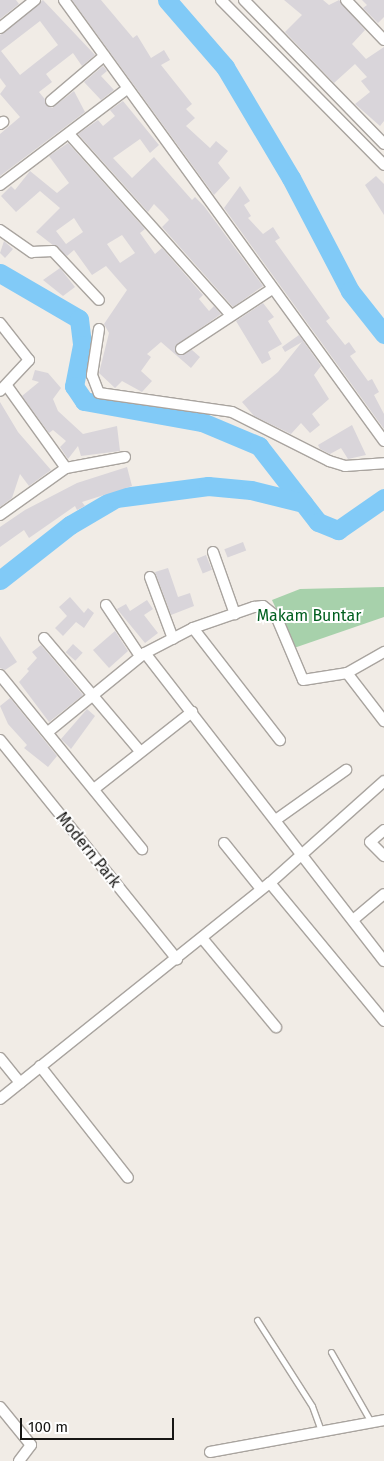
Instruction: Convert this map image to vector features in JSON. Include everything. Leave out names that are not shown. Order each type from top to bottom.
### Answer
[{"type":"street","points":[[0,28],[35,0]]},
{"type":"street","points":[[64,0],[384,441]]},
{"type":"street","points":[[221,0],[384,164]]},
{"type":"street","points":[[244,0],[384,144]]},
{"type":"street","points":[[346,0],[382,34]]},
{"type":"street","points":[[51,102],[104,56]]},
{"type":"street","points":[[0,185],[127,89]]},
{"type":"street","points":[[69,134],[232,314]]},
{"type":"street","points":[[0,230],[32,252],[53,251],[99,300]]},
{"type":"street","points":[[181,349],[272,289]]},
{"type":"street","points":[[0,323],[29,360],[4,388],[66,468]]},
{"type":"street","points":[[99,329],[92,375],[99,393],[232,412],[328,461],[345,466],[384,463]]},
{"type":"street","points":[[0,513],[66,468],[125,457]]},
{"type":"street","points":[[213,552],[235,614]]},
{"type":"street","points":[[150,577],[173,639]]},
{"type":"street","points":[[106,606],[142,654],[192,712],[277,819],[383,958]]},
{"type":"street","points":[[48,732],[142,654],[194,628],[263,606],[270,610],[303,680],[347,673],[384,652]]},
{"type":"street","points":[[194,628],[280,740]]},
{"type":"street","points":[[44,638],[94,693],[140,751]]},
{"type":"street","points":[[347,673],[384,721]]},
{"type":"street","points":[[0,675],[142,849]]},
{"type":"street","points":[[94,789],[192,712]]},
{"type":"street","name":"Modern Park","points":[[0,740],[176,959]]},
{"type":"street","points":[[277,819],[346,770]]},
{"type":"street","points":[[0,1099],[304,855],[384,781]]},
{"type":"street","points":[[384,830],[370,842],[384,856]]},
{"type":"street","points":[[224,843],[266,886],[384,1021]]},
{"type":"street","points":[[353,920],[384,894]]},
{"type":"street","points":[[202,938],[276,1027]]},
{"type":"street","points":[[0,1058],[20,1083]]},
{"type":"street","points":[[40,1066],[128,1178]]},
{"type":"street","points":[[0,1407],[31,1445],[19,1461]]},
{"type":"street","points":[[210,1452],[384,1420]]},
{"type":"lane","points":[[257,1320],[312,1406],[322,1432]]},
{"type":"lane","points":[[331,1352],[371,1422]]},
{"type":"green space","name":"Makam Buntar","points":[[384,587],[384,617],[294,648],[272,600],[300,589]]},
{"type":"building","points":[[0,0],[16,0],[19,4],[0,19]]},
{"type":"building","points":[[43,0],[95,55],[82,66],[73,53],[46,74],[52,82],[39,92],[52,108],[74,91],[85,112],[0,176],[0,134],[20,117],[0,94],[6,86],[0,78],[0,35]],"holes":[[[40,21],[58,45],[20,75],[1,51]]]},
{"type":"building","points":[[72,0],[101,0],[133,38],[137,35],[151,58],[164,50],[170,60],[161,65],[192,104],[186,109],[195,118],[186,126],[210,148],[216,141],[228,151],[218,163],[230,178],[214,195]]},
{"type":"building","points":[[284,0],[323,0],[329,5],[339,0],[365,30],[352,44],[366,59],[384,47],[384,121],[380,126],[355,104],[370,92],[361,81],[367,77],[355,64],[334,83],[285,32],[302,15]]},
{"type":"building","points":[[362,0],[384,0],[384,17],[378,23],[363,8],[367,5]]},
{"type":"building","points":[[103,66],[107,71],[101,76],[114,90],[101,100],[84,82]]},
{"type":"building","points":[[123,101],[159,145],[150,153],[140,139],[113,158],[132,178],[154,157],[192,200],[195,197],[204,206],[263,286],[233,307],[162,227],[169,220],[163,213],[154,204],[148,212],[78,134],[98,120],[103,126],[115,116],[110,110]]},
{"type":"building","points":[[68,143],[145,229],[140,233],[155,254],[162,248],[203,295],[199,299],[209,311],[214,306],[221,314],[175,346],[178,355],[192,350],[200,357],[191,368],[161,342],[147,354],[151,357],[141,371],[152,381],[142,392],[122,381],[115,388],[99,373],[109,333],[104,324],[127,290],[106,266],[92,275],[74,250],[67,256],[36,232],[60,208],[40,191],[16,212],[1,196],[11,186],[15,190],[30,171],[57,193],[69,183],[49,156]],"holes":[[[74,218],[83,232],[66,244],[56,231]],[[122,235],[135,253],[120,263],[107,244]]]},
{"type":"building","points":[[376,176],[384,184],[384,215],[365,185]]},
{"type":"building","points":[[240,186],[250,201],[244,205],[251,216],[248,218],[263,234],[273,227],[280,238],[275,241],[330,318],[326,321],[345,345],[349,342],[356,352],[350,356],[368,381],[372,379],[379,392],[374,395],[384,414],[384,429],[224,208]]},
{"type":"building","points":[[4,241],[13,249],[5,258],[0,253]]},
{"type":"building","points":[[60,268],[75,287],[63,296],[43,280]]},
{"type":"building","points":[[263,303],[274,317],[268,321],[282,344],[268,352],[271,359],[262,364],[236,321]]},
{"type":"building","points":[[299,335],[321,366],[314,375],[329,399],[312,414],[320,425],[310,433],[301,423],[291,434],[254,416],[242,402],[278,372],[302,342],[285,352],[282,347]]},
{"type":"building","points":[[35,370],[48,373],[61,388],[53,399],[58,411],[83,434],[117,426],[120,451],[81,456],[78,446],[68,459],[60,447],[66,441],[53,430],[49,433],[22,396],[39,382],[32,380]]},
{"type":"building","points":[[0,402],[18,432],[51,470],[29,486],[20,474],[12,498],[0,507]]},
{"type":"building","points":[[352,425],[366,455],[348,459],[341,448],[330,454],[320,449],[318,445]]},
{"type":"building","points":[[127,467],[132,486],[82,502],[85,506],[77,510],[75,506],[29,538],[24,530],[0,547],[0,527],[25,510],[77,483]]},
{"type":"building","points":[[243,542],[246,550],[228,558],[224,549]]},
{"type":"building","points":[[206,555],[212,570],[203,574],[197,559]]},
{"type":"building","points":[[168,568],[178,597],[190,593],[194,606],[171,615],[155,572]]},
{"type":"building","points":[[70,597],[84,613],[88,608],[94,613],[84,628],[76,622],[63,636],[55,628],[67,616],[59,607]]},
{"type":"building","points":[[147,600],[153,609],[144,615],[158,633],[145,643],[117,609],[126,604],[130,611]]},
{"type":"building","points":[[115,631],[128,651],[109,668],[93,650]]},
{"type":"building","points":[[0,636],[17,662],[5,670],[0,668]]},
{"type":"building","points":[[73,644],[83,653],[75,661],[66,652]]},
{"type":"building","points":[[41,645],[83,695],[49,722],[19,682],[37,658],[32,652]]},
{"type":"building","points":[[10,698],[57,756],[48,767],[24,748],[27,745],[8,724],[0,706]]},
{"type":"building","points":[[87,709],[95,716],[71,749],[61,739]]},
{"type":"waterway","points":[[167,0],[225,67],[291,178],[350,291],[384,334]]},
{"type":"waterway","points":[[0,273],[79,319],[82,345],[74,386],[84,401],[202,422],[259,446],[318,522],[338,530],[384,498]]},
{"type":"waterway","points":[[0,580],[70,525],[116,498],[208,486],[251,490],[303,503]]}]
